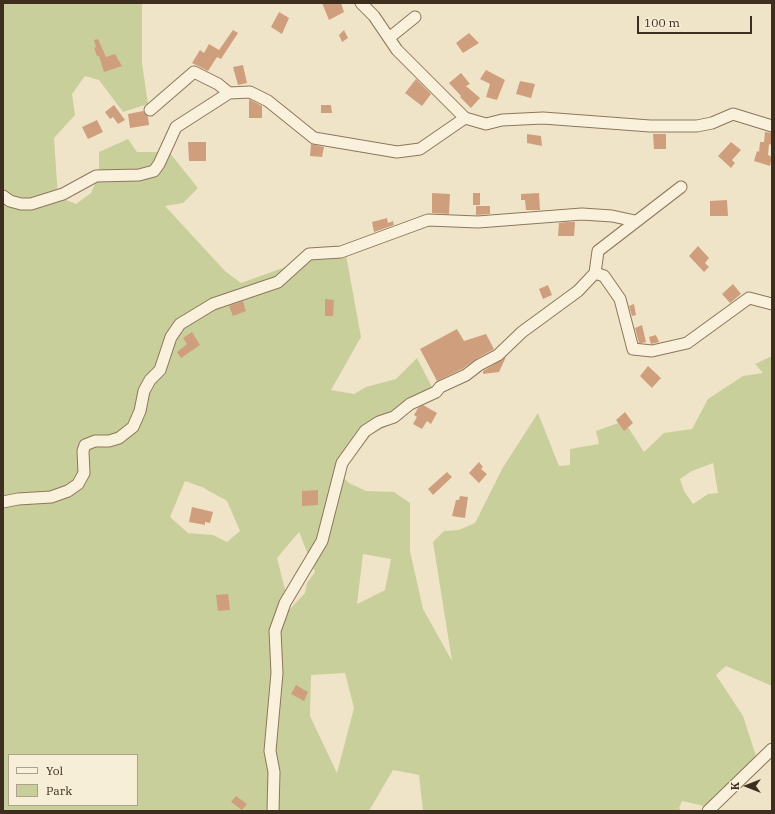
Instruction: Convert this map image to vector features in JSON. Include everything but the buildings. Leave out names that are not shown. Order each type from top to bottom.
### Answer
[{"type":"street","points":[[361,3],[374,16],[398,50],[465,118],[486,124],[502,120],[544,118],[642,126],[697,126],[733,114],[772,126]]},
{"type":"street","points":[[389,38],[415,17]]},
{"type":"street","points":[[150,110],[194,72],[218,84],[229,93]]},
{"type":"street","points":[[3,196],[10,201],[21,204],[32,204],[63,194],[96,176],[139,175],[154,171],[159,164],[176,127],[229,93],[250,92],[268,101],[314,138],[397,152],[420,149],[465,118]]},
{"type":"street","points":[[273,811],[274,772],[270,751],[277,673],[275,631],[285,603],[322,541],[342,463],[364,431],[379,422],[394,418],[410,404],[436,392],[440,387],[466,375],[479,365],[498,355],[522,332],[573,295],[595,273],[598,251],[680,186]]},
{"type":"street","points":[[3,502],[18,499],[51,497],[68,491],[78,484],[84,473],[83,451],[86,445],[95,441],[109,441],[119,438],[133,427],[140,411],[144,391],[150,380],[160,370],[171,337],[180,324],[213,304],[278,282],[309,254],[341,252],[428,220],[478,222],[582,214],[612,216],[635,221]]},
{"type":"street","points":[[595,273],[604,276],[620,299],[633,349],[642,351],[652,351],[687,344],[749,298],[772,304]]},
{"type":"street","points":[[708,811],[772,748]]},
{"type":"green space","points":[[3,3],[142,3],[142,63],[148,104],[123,112],[99,80],[85,76],[72,94],[75,115],[54,138],[58,197],[76,204],[91,193],[99,174],[99,152],[128,139],[137,152],[169,152],[198,188],[183,203],[165,206],[225,271],[241,283],[319,255],[346,255],[361,337],[331,390],[354,394],[366,387],[396,379],[417,358],[433,389],[404,417],[371,435],[348,464],[343,477],[349,483],[366,491],[394,492],[410,503],[410,551],[423,609],[452,661],[433,542],[444,531],[459,530],[475,523],[502,469],[538,413],[559,466],[570,465],[570,449],[599,444],[596,431],[624,421],[644,452],[664,433],[692,429],[708,399],[743,376],[763,373],[755,364],[772,356],[772,686],[726,666],[716,675],[743,716],[758,762],[717,809],[682,801],[679,808],[682,811],[423,811],[419,775],[393,770],[369,811],[3,811]],"holes":[[[713,463],[718,493],[708,494],[693,504],[684,491],[680,479],[692,471]],[[185,481],[202,487],[227,501],[240,531],[227,542],[213,535],[188,533],[170,517]],[[299,532],[315,572],[307,583],[305,593],[290,609],[277,558]],[[363,554],[391,559],[385,590],[357,604]],[[345,673],[354,708],[337,773],[310,716],[311,675]]]}]
